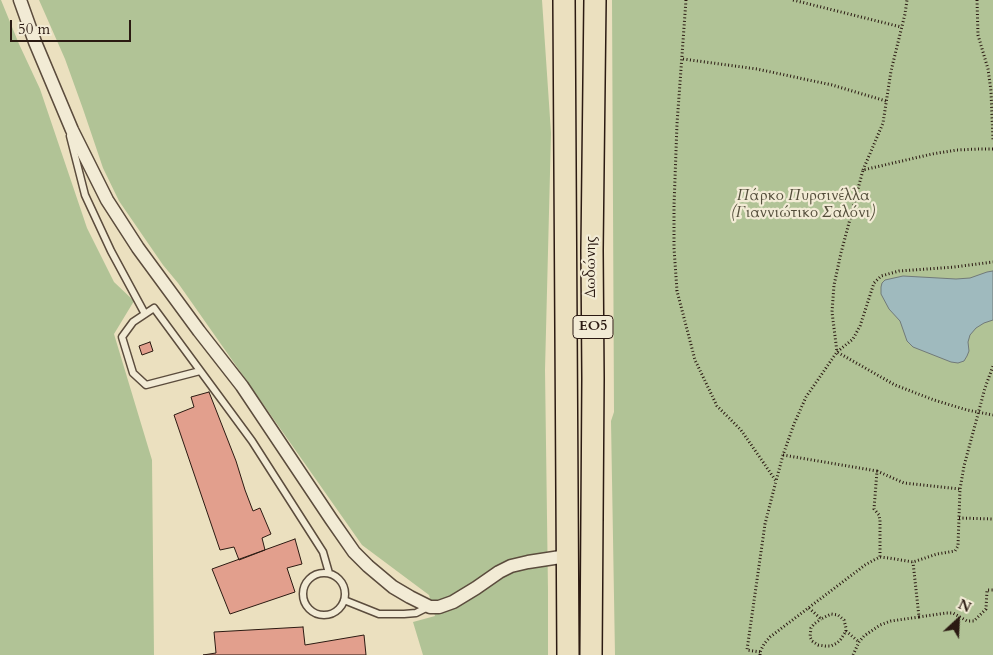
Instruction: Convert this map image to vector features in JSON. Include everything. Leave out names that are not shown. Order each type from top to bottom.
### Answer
[{"type":"main road","name":"Δωδώνης","points":[[564,0],[568,655]]},
{"type":"main road","name":"Δωδώνης","points":[[592,655],[592,250],[596,0]]},
{"type":"street","points":[[20,0],[63,110],[91,171],[107,200],[199,331],[242,386],[354,552],[393,587],[430,607],[439,607],[453,602],[498,572],[511,566],[567,556]]},
{"type":"lane","points":[[63,110],[85,195],[111,251],[145,314]]},
{"type":"lane","points":[[200,371],[146,385],[133,373],[122,337],[133,322],[154,308],[252,441],[323,552],[329,573]]},
{"type":"lane","points":[[329,573],[340,580],[344,586],[344,600],[335,612],[322,615],[309,609],[304,603],[303,589],[310,577],[316,574],[329,573]]},
{"type":"lane","points":[[344,600],[379,614],[416,613],[430,607]]},
{"type":"path","points":[[686,0],[677,124],[674,206],[674,248],[678,291],[695,360],[717,406],[741,430],[776,481]]},
{"type":"path","points":[[793,0],[902,27]]},
{"type":"path","points":[[837,352],[832,312],[834,285],[863,170],[883,124],[891,71],[902,27],[906,0]]},
{"type":"path","points":[[977,0],[978,35],[988,69],[991,91],[993,140]]},
{"type":"path","points":[[683,59],[757,70],[832,85],[886,101]]},
{"type":"path","points":[[863,170],[957,150],[993,150]]},
{"type":"path","points":[[744,655],[747,650],[766,524],[783,455],[806,397],[837,352],[853,338],[860,326],[874,284],[881,276],[899,271],[993,262]]},
{"type":"path","points":[[837,352],[895,385],[934,400],[967,410],[993,415]]},
{"type":"path","points":[[747,650],[760,654],[770,637],[865,565],[880,558],[913,562],[955,550],[958,546],[960,489],[964,466],[984,388],[993,366]]},
{"type":"path","points":[[783,455],[877,471],[904,483],[960,489]]},
{"type":"path","points":[[877,471],[874,508],[880,520],[880,558]]},
{"type":"path","points":[[959,518],[993,519]]},
{"type":"path","points":[[913,562],[919,617]]},
{"type":"path","points":[[853,655],[859,642],[872,629],[891,621],[953,613],[968,621],[974,621],[986,609],[987,590],[993,590]]},
{"type":"path","points":[[809,608],[821,619]]},
{"type":"path","points":[[831,614],[838,615],[844,620],[846,631],[842,639],[831,646],[818,646],[812,641],[810,632],[814,624],[821,619],[831,614]]},
{"type":"path","points":[[846,631],[859,642]]},
{"type":"green space","points":[[0,0],[40,89],[87,228],[114,282],[134,301],[114,334],[152,460],[154,655],[0,655]]},
{"type":"green space","points":[[39,0],[542,0],[551,133],[545,370],[548,655],[423,655],[413,622],[435,616],[429,595],[362,545],[119,201],[103,168],[65,59]]},
{"type":"green space","name":"Πάρκο Πυρσινέλλα (Γιαννιώτικο Σαλόνι)","points":[[612,0],[993,0],[993,655],[615,655],[611,421],[614,412]]},
{"type":"water","points":[[993,271],[993,320],[976,328],[970,335],[967,356],[964,361],[958,363],[913,347],[907,341],[900,321],[889,309],[881,294],[882,283],[885,280],[903,276],[956,279],[970,278]]},
{"type":"building","points":[[150,342],[153,351],[142,355],[139,346]]},
{"type":"building","points":[[209,392],[253,511],[260,508],[271,534],[262,538],[265,550],[239,560],[234,547],[220,550],[174,415],[194,407],[191,397]]},
{"type":"building","points":[[295,539],[302,564],[287,568],[295,592],[230,614],[212,569]]},
{"type":"building","points":[[303,627],[305,645],[364,635],[366,655],[203,655],[216,653],[214,632]]}]
